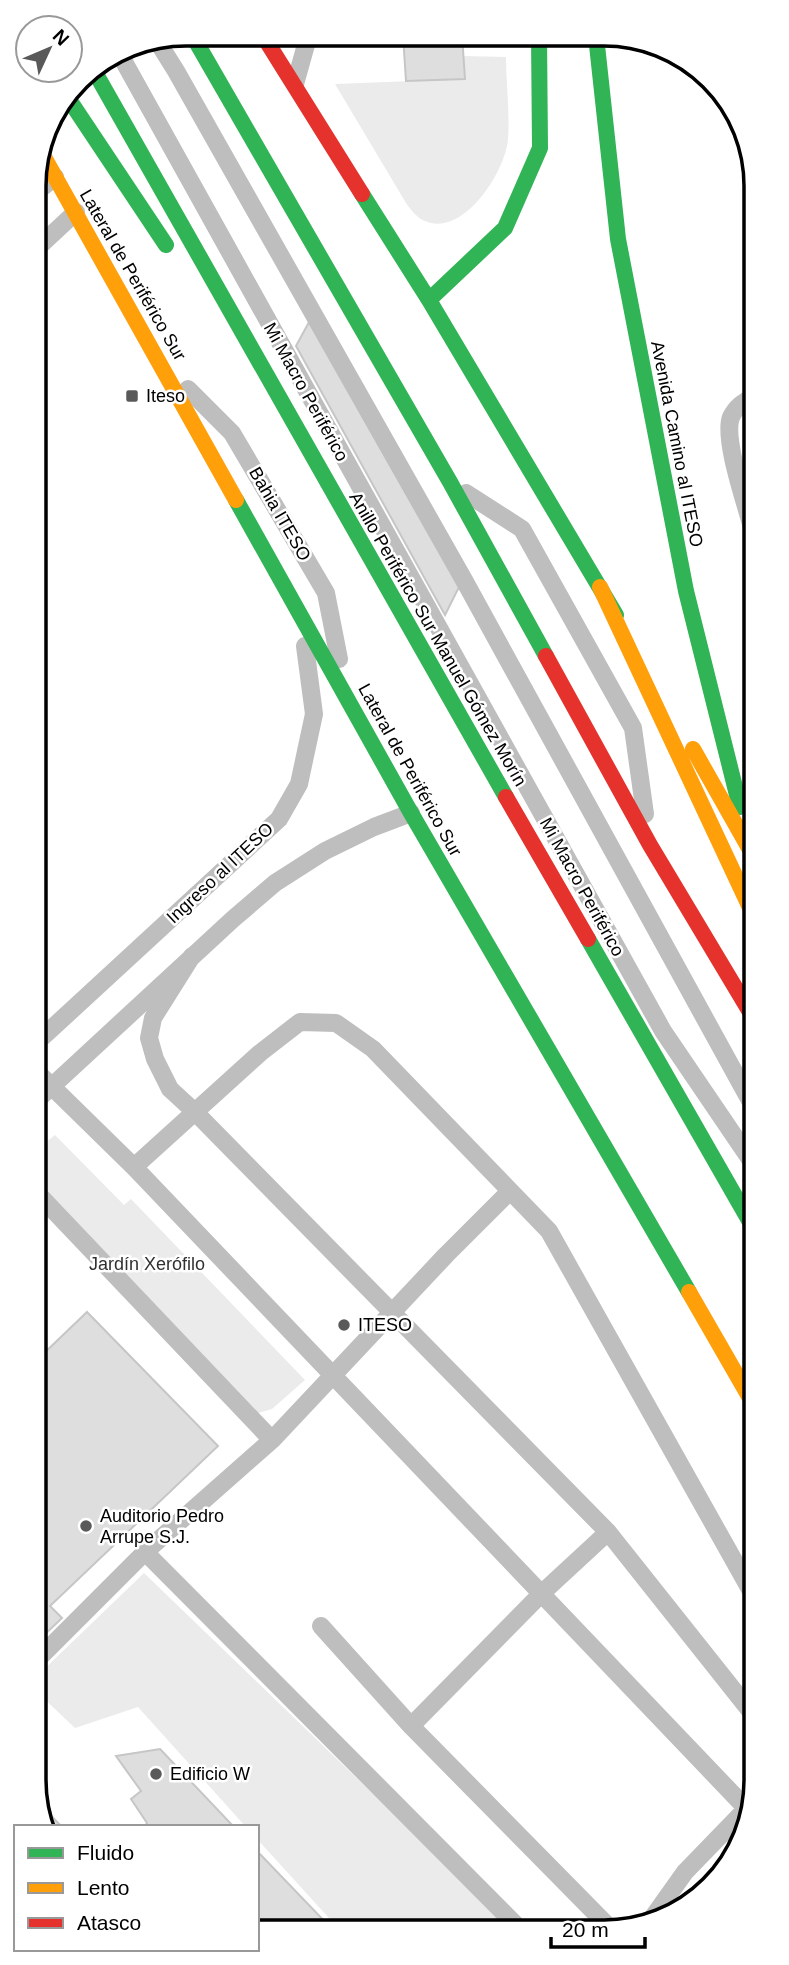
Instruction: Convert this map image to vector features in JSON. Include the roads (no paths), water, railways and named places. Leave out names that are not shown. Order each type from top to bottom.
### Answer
[{"type":"main road","points":[[198,46],[450,482],[650,845],[743,1001]]},
{"type":"main road","points":[[269,46],[429,300],[600,587],[744,839]]},
{"type":"main road","points":[[429,300],[505,228],[540,148],[539,46]]},
{"type":"main road","name":"Avenida Camino al ITESO","points":[[597,46],[618,239],[654,433],[687,591],[744,820]]},
{"type":"main road","name":"Anillo Periférico Sur Manuel Gómez Morín","points":[[98,76],[334,497],[743,1210]]},
{"type":"main road","points":[[72,104],[173,256]]},
{"type":"main road","name":"Lateral de Periférico Sur","points":[[47,163],[411,813],[743,1386]]},
{"type":"main road","points":[[219,325],[334,497]]},
{"type":"main road","points":[[600,587],[744,894]]},
{"type":"lane","points":[[295,88],[306,46]]},
{"type":"lane","points":[[161,48],[464,580],[743,1089]]},
{"type":"lane","name":"Mi Macro Periférico","points":[[123,60],[663,1031],[743,1149]]},
{"type":"lane","points":[[46,184],[55,177]]},
{"type":"lane","points":[[46,240],[76,212]]},
{"type":"lane","name":"Bahia ITESO","points":[[159,359],[232,433],[326,593],[347,698]]},
{"type":"lane","points":[[744,402],[739,404],[730,418],[729,440],[744,496]]},
{"type":"lane","points":[[450,482],[522,529],[633,728],[650,845]]},
{"type":"lane","name":"Ingreso al ITESO","points":[[46,1034],[279,819],[299,784],[314,713],[302,614]]},
{"type":"lane","points":[[46,1092],[275,883],[325,851],[374,827],[411,813]]},
{"type":"lane","points":[[192,956],[153,1018],[149,1038],[155,1059],[170,1089],[394,1311],[608,1532],[743,1702]]},
{"type":"lane","points":[[134,1167],[260,1053],[300,1022],[336,1023],[373,1049],[549,1231],[743,1577]]},
{"type":"lane","points":[[46,1082],[134,1167],[742,1802]]},
{"type":"lane","points":[[46,1651],[145,1552],[272,1440],[509,1192]]},
{"type":"lane","points":[[46,1202],[272,1440]]},
{"type":"lane","points":[[411,1726],[542,1593],[608,1532]]},
{"type":"lane","points":[[145,1552],[512,1920]]},
{"type":"lane","points":[[321,1626],[411,1726],[602,1920]]},
{"type":"lane","points":[[660,1908],[685,1872],[738,1817]]},
{"type":"place","name":"Iteso","points":[[132,396]]},
{"type":"place","name":"ITESO","points":[[344,1325]]},
{"type":"place","name":"Auditorio Pedro Arrupe S.J.","points":[[86,1526]]},
{"type":"place","name":"Edificio W","points":[[156,1774]]},
{"type":"park label","name":"Jardín Xerófilo","points":[[147,1264]]}]
